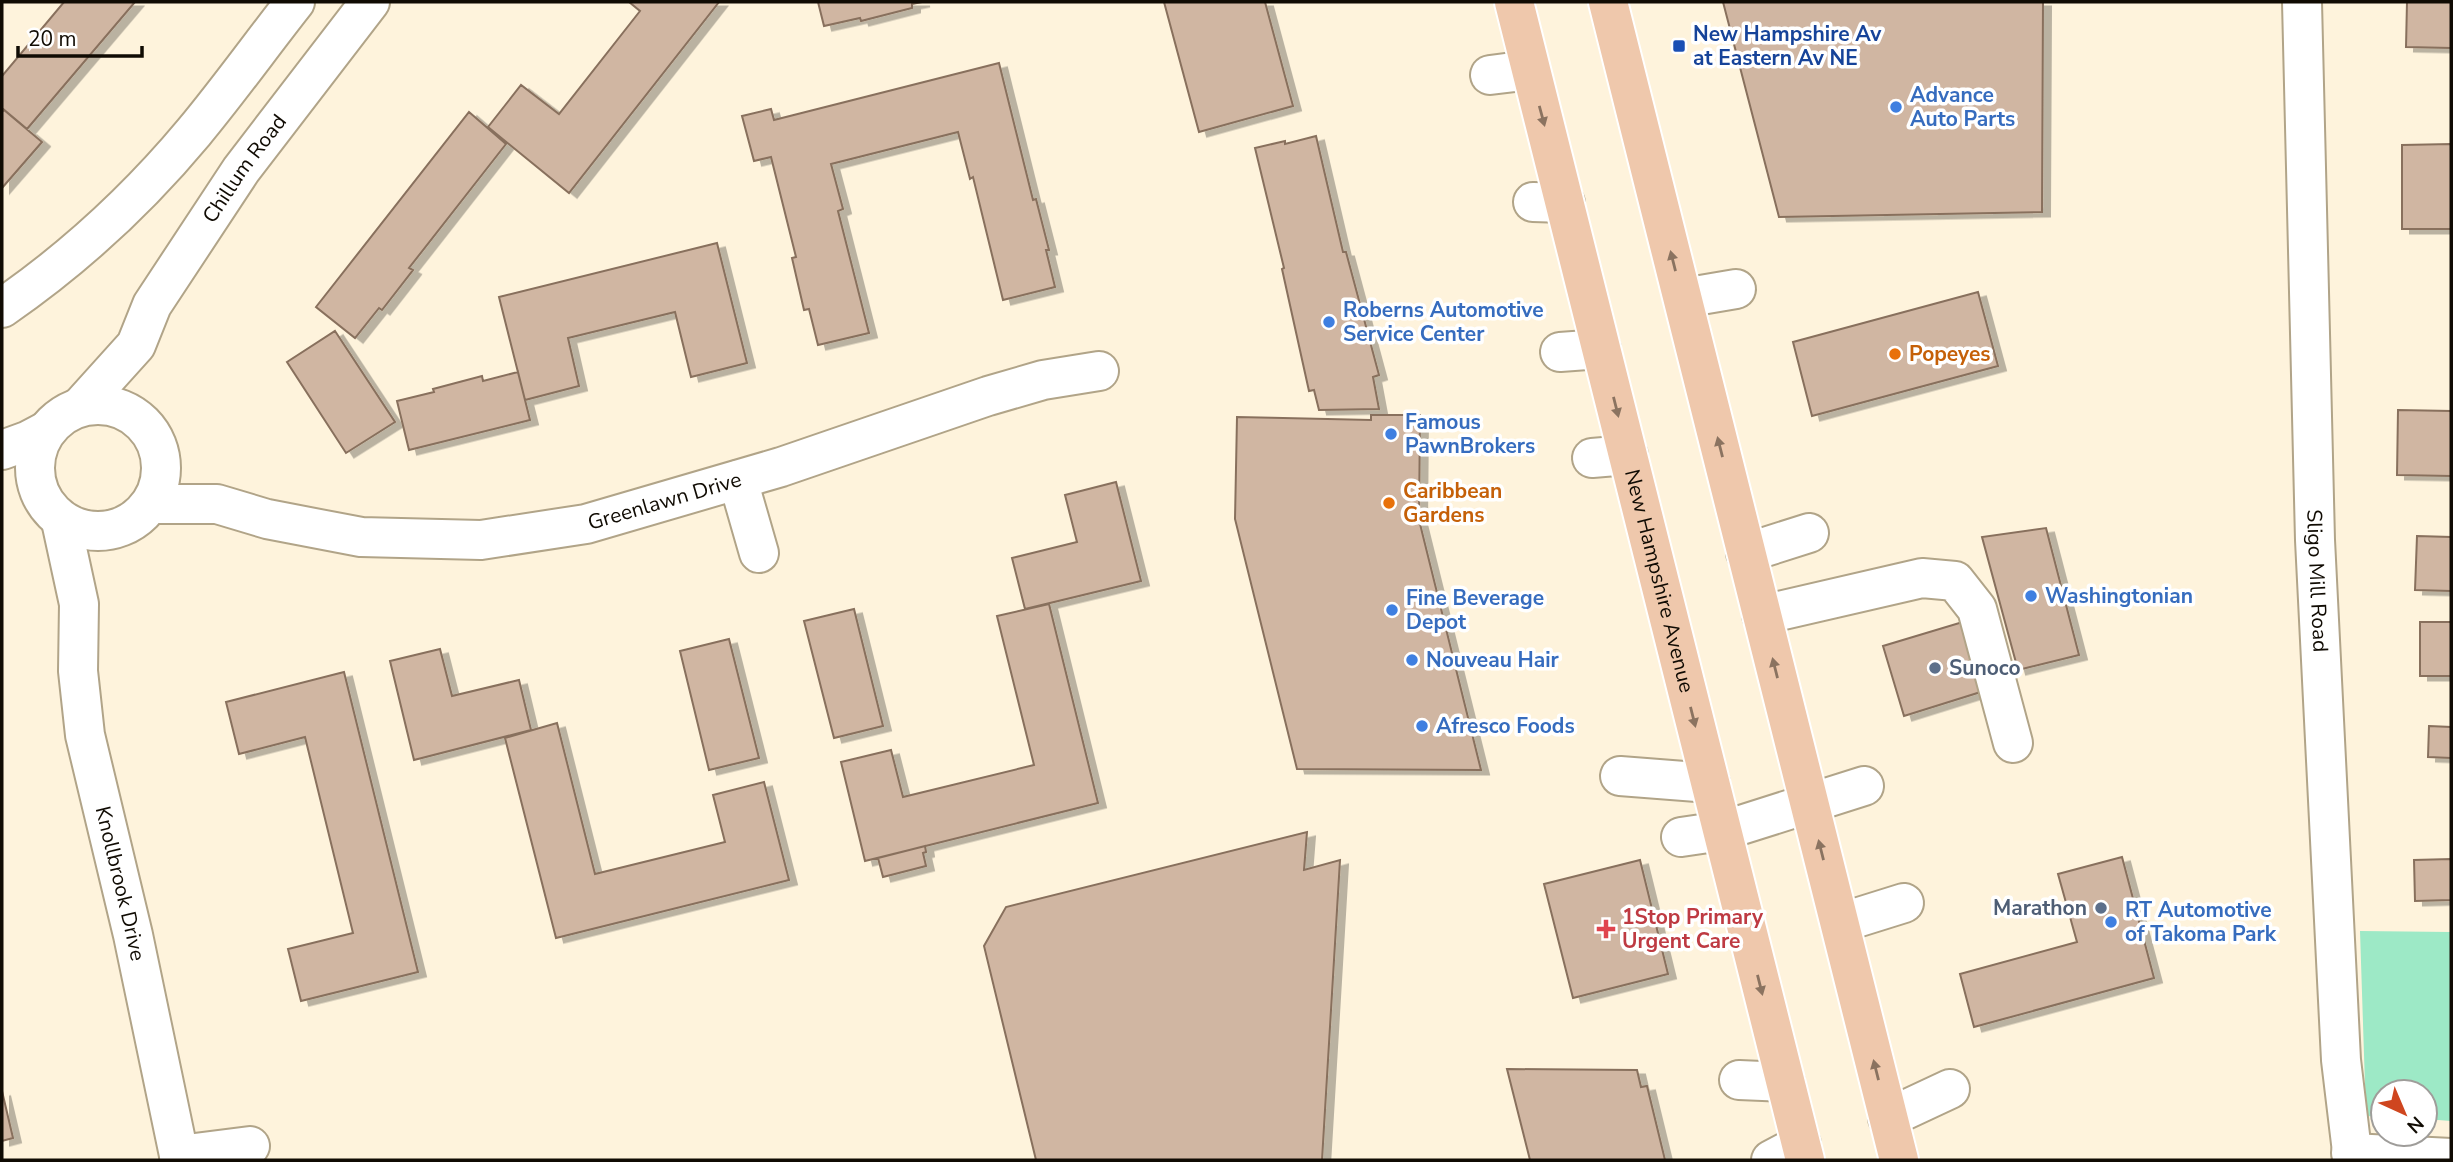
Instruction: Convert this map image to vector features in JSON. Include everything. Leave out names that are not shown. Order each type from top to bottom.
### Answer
[{"type":"main road","name":"New Hampshire Avenue","points":[[1514,2],[1530,70],[1549,203],[1601,349],[1610,456],[1710,783],[1785,1082],[1793,1155]]},
{"type":"main road","points":[[1608,2],[1899,1160]]},
{"type":"street","points":[[2,308],[39,282],[129,202],[193,133],[295,2]]},
{"type":"street","name":"Chillum Road","points":[[81,407],[136,345],[152,305],[233,181],[370,2]]},
{"type":"street","name":"Sligo Mill Road","points":[[2302,2],[2315,540],[2341,1060],[2352,1156]]},
{"type":"street","points":[[1490,75],[1530,70]]},
{"type":"street","points":[[1683,298],[1735,289]]},
{"type":"street","name":"Chillum Road","points":[[136,345],[139,365],[136,391],[151,437]]},
{"type":"street","points":[[1560,352],[1601,349]]},
{"type":"street","name":"Greenlawn Drive","points":[[151,504],[217,504],[267,519],[361,537],[481,540],[586,523],[738,480],[988,396],[1043,380],[1099,371]]},
{"type":"street","points":[[2,450],[46,431],[62,416],[81,407],[103,405],[124,410],[151,437],[161,468],[159,484],[151,504],[136,519],[118,529],[97,532],[77,529],[14,473],[2,468]]},
{"type":"street","points":[[46,431],[37,451],[34,473],[50,507]]},
{"type":"street","name":"Greenlawn Drive","points":[[151,437],[187,482],[217,504]]},
{"type":"street","points":[[738,480],[759,553]]},
{"type":"street","name":"Knollbrook Drive","points":[[50,507],[79,604],[78,671],[85,735],[133,935],[180,1158]]},
{"type":"street","name":"Knollbrook Drive","points":[[79,604],[118,529]]},
{"type":"street","points":[[1746,553],[1809,533]]},
{"type":"street","points":[[1762,614],[1922,578],[1955,581],[1977,609],[2012,743]]},
{"type":"street","points":[[1620,776],[1710,783]]},
{"type":"street","points":[[1681,837],[1722,831],[1864,786]]},
{"type":"street","points":[[1840,923],[1904,903]]},
{"type":"street","points":[[1739,1080],[1785,1082]]},
{"type":"street","points":[[1888,1118],[1950,1089]]},
{"type":"street","points":[[180,1158],[250,1146]]},
{"type":"street","points":[[2352,1156],[2451,1158]]},
{"type":"green space","points":[[2360,931],[2451,932],[2451,1121],[2439,1120],[2439,1078],[2369,1078],[2369,1116],[2366,1116]]},
{"type":"building","points":[[64,2],[135,2],[27,129],[2,108],[2,76]]},
{"type":"building","points":[[629,2],[719,2],[569,193],[488,127],[521,85],[559,114],[640,11]]},
{"type":"building","points":[[818,2],[922,2],[912,4],[912,8],[861,21],[860,18],[824,26]]},
{"type":"building","points":[[1164,2],[1265,2],[1293,106],[1199,132]]},
{"type":"building","name":"Advance Auto Parts","points":[[1723,2],[2043,2],[2042,212],[1779,217]]},
{"type":"building","points":[[2407,2],[2451,2],[2451,48],[2406,47]]},
{"type":"building","points":[[999,63],[1033,200],[1036,199],[1049,250],[1046,250],[1055,287],[1003,300],[973,177],[970,179],[958,132],[831,164],[843,209],[838,211],[869,333],[818,345],[809,309],[804,310],[792,258],[796,257],[771,157],[754,161],[742,116],[771,109],[774,120]]},
{"type":"building","points":[[4,110],[42,142],[2,188],[2,112]]},
{"type":"building","points":[[469,112],[506,144],[409,268],[413,270],[382,310],[379,308],[355,338],[316,307]]},
{"type":"building","name":"Roberns Automotive Service Center","points":[[1316,136],[1343,252],[1346,252],[1379,375],[1373,377],[1379,409],[1319,410],[1314,390],[1309,391],[1282,269],[1284,268],[1255,148]]},
{"type":"building","points":[[2451,144],[2451,229],[2402,229],[2402,145]]},
{"type":"building","points":[[717,243],[747,363],[691,377],[675,312],[568,338],[579,386],[525,400],[499,297]]},
{"type":"building","name":"Popeyes","points":[[1978,292],[1998,366],[1812,416],[1793,342]]},
{"type":"building","points":[[335,331],[395,422],[346,453],[287,362]]},
{"type":"building","points":[[518,372],[530,420],[409,450],[397,401],[482,376],[483,381]]},
{"type":"building","points":[[2398,410],[2451,411],[2451,476],[2397,475]]},
{"type":"building","points":[[1371,415],[1420,415],[1419,520],[1481,770],[1297,769],[1235,519],[1237,417],[1371,420]]},
{"type":"building","points":[[1116,482],[1141,581],[1025,609],[1012,558],[1077,542],[1065,495]]},
{"type":"building","name":"Washingtonian","points":[[2046,528],[2079,655],[2018,670],[1982,537]]},
{"type":"building","points":[[2417,536],[2451,537],[2451,591],[2415,590]]},
{"type":"building","points":[[1049,604],[1098,803],[865,861],[841,762],[891,750],[903,797],[1034,765],[997,616]]},
{"type":"building","points":[[854,609],[883,726],[834,738],[804,621]]},
{"type":"building","name":"Sunoco","points":[[1966,621],[1987,690],[1904,716],[1883,646]]},
{"type":"building","points":[[2420,622],[2451,622],[2451,676],[2420,676]]},
{"type":"building","points":[[729,639],[759,758],[709,770],[680,651]]},
{"type":"building","points":[[440,649],[452,696],[519,680],[531,730],[414,760],[390,661]]},
{"type":"building","points":[[344,672],[418,972],[301,1001],[288,949],[353,933],[305,737],[239,754],[226,702]]},
{"type":"building","points":[[557,723],[595,874],[725,842],[713,795],[764,782],[789,880],[556,938],[505,738]]},
{"type":"building","points":[[2429,726],[2451,727],[2451,758],[2428,757]]},
{"type":"building","points":[[1307,832],[1304,870],[1340,860],[1322,1160],[1036,1160],[984,946],[1006,907]]},
{"type":"building","points":[[925,846],[926,852],[923,853],[926,866],[883,877],[878,858]]},
{"type":"building","name":"Marathon","points":[[2122,857],[2154,978],[1974,1027],[1960,974],[2077,942],[2058,874]]},
{"type":"building","points":[[2451,859],[2451,900],[2415,901],[2414,860]]},
{"type":"building","name":"1Stop Primary Urgent Care","points":[[1640,860],[1668,974],[1573,998],[1544,884]]},
{"type":"building","points":[[1507,1069],[1637,1070],[1641,1087],[1647,1086],[1665,1160],[1530,1160]]},
{"type":"building","points":[[2,1091],[13,1138],[2,1141]]},
{"type":"place","name":"New Hampshire Av at Eastern Av NE","points":[[1679,46]]},
{"type":"place","name":"Advance Auto Parts","points":[[1896,107]]},
{"type":"place","name":"Roberns Automotive Service Center","points":[[1329,322]]},
{"type":"place","name":"Popeyes","points":[[1895,354]]},
{"type":"place","name":"Famous PawnBrokers","points":[[1391,434]]},
{"type":"place","name":"Caribbean Gardens","points":[[1389,503]]},
{"type":"place","name":"Washingtonian","points":[[2031,596]]},
{"type":"place","name":"Fine Beverage Depot","points":[[1392,610]]},
{"type":"place","name":"Nouveau Hair","points":[[1412,660]]},
{"type":"place","name":"Sunoco","points":[[1935,668]]},
{"type":"place","name":"Afresco Foods","points":[[1422,726]]},
{"type":"place","name":"Marathon","points":[[2101,908]]},
{"type":"place","name":"RT Automotive of Takoma Park","points":[[2111,922]]},
{"type":"place","name":"1Stop Primary Urgent Care","points":[[1606,929]]}]
